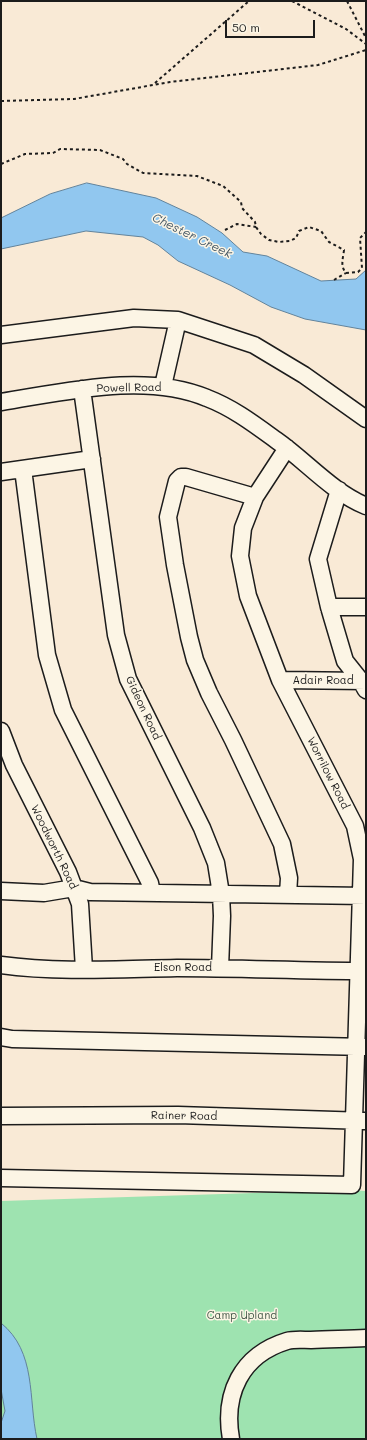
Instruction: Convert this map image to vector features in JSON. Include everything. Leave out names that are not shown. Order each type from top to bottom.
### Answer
[{"type":"street","points":[[1,335],[134,318],[178,320],[254,344],[304,375],[366,419]]},
{"type":"street","points":[[163,386],[178,320]]},
{"type":"street","name":"Powell Road","points":[[1,402],[82,389],[124,386],[163,386],[206,397],[240,414],[287,448],[339,490],[366,506]]},
{"type":"street","name":"Gideon Road","points":[[82,389],[116,635],[128,679],[202,828],[216,863],[221,894],[222,916],[220,968]]},
{"type":"street","name":"Worrilow Road","points":[[1,1178],[352,1185],[360,1121],[364,896],[361,826],[280,680],[248,596],[240,556],[244,528],[255,497],[287,448]]},
{"type":"street","points":[[1,472],[92,459]]},
{"type":"street","points":[[23,469],[47,655],[61,703],[113,812],[150,883],[152,893]]},
{"type":"street","points":[[255,497],[186,477],[181,477],[177,481],[174,488],[168,517],[175,565],[195,660],[208,693],[233,740],[282,844],[290,878],[288,895]]},
{"type":"street","points":[[339,490],[318,559],[329,607],[345,661],[364,684]]},
{"type":"street","points":[[329,607],[366,607]]},
{"type":"street","name":"Adair Road","points":[[280,680],[364,684]]},
{"type":"street","name":"Woodworth Road","points":[[1,731],[14,765],[68,872],[80,904],[84,969]]},
{"type":"street","points":[[1,891],[44,893],[74,888],[90,892],[364,896]]},
{"type":"street","name":"Elson Road","points":[[1,965],[22,968],[220,968],[363,971]]},
{"type":"street","points":[[1,1037],[12,1039],[361,1047]]},
{"type":"street","name":"Rainer Road","points":[[1,1116],[178,1115],[360,1121]]},
{"type":"street","points":[[231,1439],[229,1409],[233,1390],[250,1360],[264,1351],[288,1340],[366,1338]]},
{"type":"path","points":[[154,84],[249,1]]},
{"type":"path","points":[[292,1],[346,29],[366,44]]},
{"type":"path","points":[[347,1],[366,38]]},
{"type":"path","points":[[1,101],[74,98],[154,84],[318,65],[366,50]]},
{"type":"path","points":[[1,164],[25,154],[53,153],[60,149],[100,150],[123,159],[127,164],[143,173],[197,176],[223,186],[240,202],[242,208],[255,222],[256,227],[261,234],[269,240],[279,242],[290,241],[296,238],[299,231],[303,229],[315,228],[321,231],[329,242],[344,250],[342,264],[343,270],[346,273]]},
{"type":"path","points":[[225,230],[237,224],[256,227]]},
{"type":"path","points":[[334,280],[346,273],[358,272],[362,268],[360,238],[366,232]]},
{"type":"green space","name":"Camp Upland","points":[[349,1190],[366,1191],[366,1439],[1,1439],[1,1201]]},
{"type":"water","name":"Chester Creek","points":[[87,183],[156,198],[197,217],[222,233],[243,252],[267,256],[321,281],[356,279],[366,270],[366,330],[305,319],[271,307],[230,285],[178,261],[158,245],[143,237],[86,231],[1,249],[1,218],[50,194]]},
{"type":"water","points":[[1,1323],[13,1335],[21,1348],[26,1362],[37,1439],[1,1439],[1,1423],[5,1411],[1,1389]]}]
